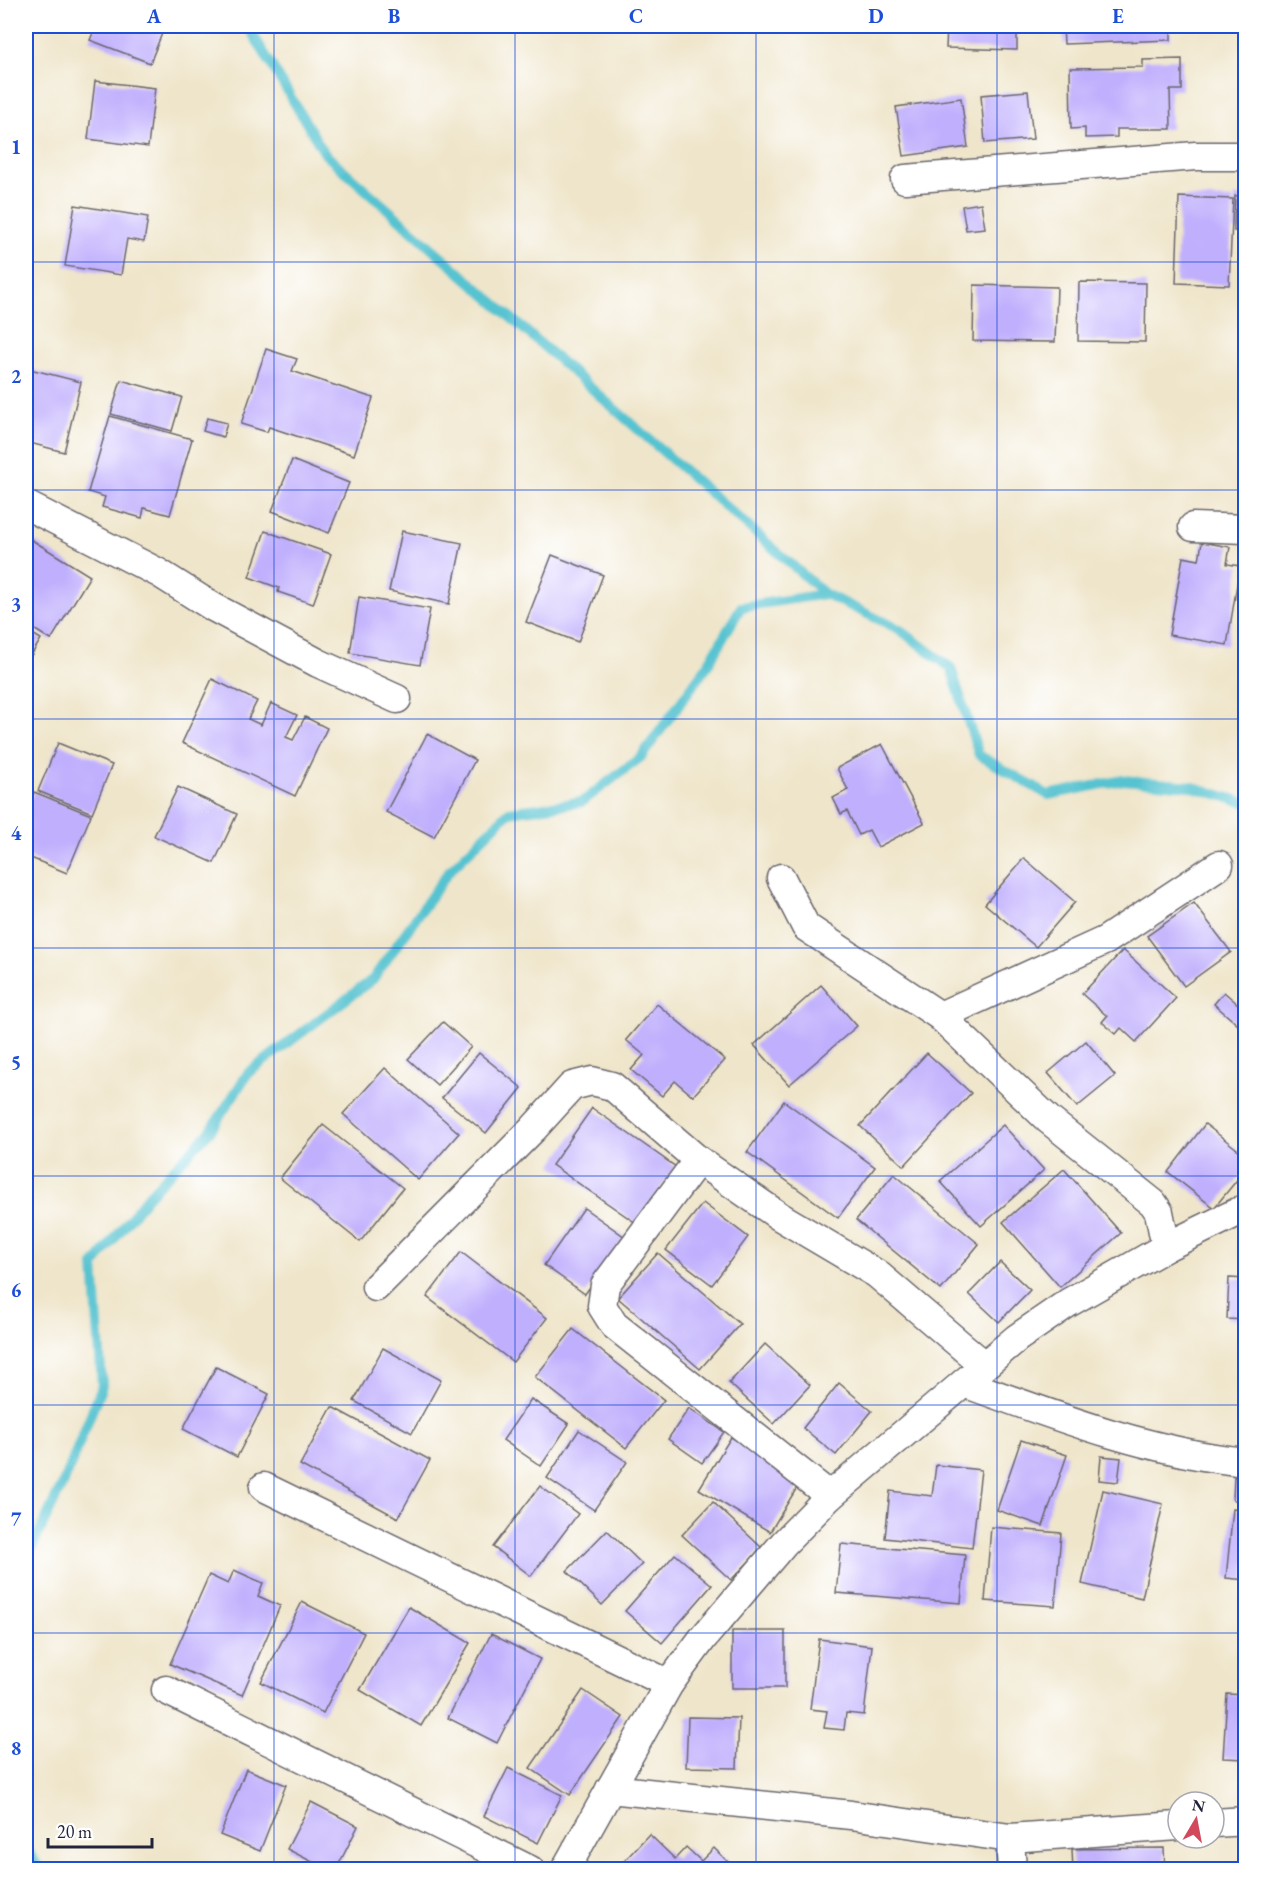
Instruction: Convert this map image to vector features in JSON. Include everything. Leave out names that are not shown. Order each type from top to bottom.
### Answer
[{"type":"street","points":[[905,179],[1196,156],[1245,156]]},
{"type":"street","points":[[26,505],[159,573],[213,606],[318,663],[397,699]]},
{"type":"street","points":[[1193,527],[1245,529]]},
{"type":"street","points":[[940,1016],[1106,940],[1219,865]]},
{"type":"street","points":[[781,878],[806,927],[940,1016],[1049,1120],[1153,1203],[1159,1212],[1166,1247]]},
{"type":"street","points":[[376,1287],[533,1129],[572,1086],[592,1081],[612,1086],[698,1160],[779,1216],[877,1274],[974,1374],[1078,1424],[1218,1460],[1245,1462]]},
{"type":"street","points":[[698,1160],[605,1286],[602,1306],[614,1324],[830,1496]]},
{"type":"street","points":[[575,1865],[610,1789],[669,1684],[703,1638],[784,1543],[830,1496],[974,1374],[1068,1303],[1166,1247],[1245,1208]]},
{"type":"street","points":[[264,1487],[669,1684]]},
{"type":"street","points":[[166,1690],[530,1869]]},
{"type":"street","points":[[610,1789],[850,1815],[1010,1838],[1166,1827]]},
{"type":"street","points":[[1226,1822],[1245,1821]]},
{"type":"street","points":[[1010,1838],[1012,1869]]},
{"type":"building","points":[[96,26],[165,26],[150,63],[90,40]]},
{"type":"building","points":[[947,26],[1028,26],[1028,28],[1017,28],[1017,50],[946,48]]},
{"type":"building","points":[[1063,26],[1171,26],[1171,40],[1064,44]]},
{"type":"building","points":[[1182,59],[1182,90],[1170,90],[1171,129],[1117,129],[1117,137],[1085,138],[1085,128],[1071,129],[1070,68],[1143,67],[1143,60]]},
{"type":"building","points":[[95,81],[155,88],[148,147],[88,139]]},
{"type":"building","points":[[1028,91],[1033,139],[985,143],[981,95]]},
{"type":"building","points":[[961,98],[968,147],[904,156],[896,107]]},
{"type":"building","points":[[1235,196],[1246,196],[1246,231],[1234,231]]},
{"type":"building","points":[[1179,197],[1233,199],[1229,285],[1176,283]]},
{"type":"building","points":[[981,203],[985,228],[966,230],[962,206]]},
{"type":"building","points":[[75,205],[148,217],[144,242],[127,239],[121,275],[65,266]]},
{"type":"building","points":[[1079,282],[1146,283],[1145,342],[1078,341]]},
{"type":"building","points":[[974,285],[1057,287],[1055,342],[973,341]]},
{"type":"building","points":[[266,349],[297,359],[292,371],[373,398],[354,455],[269,427],[267,432],[241,424]]},
{"type":"building","points":[[26,368],[81,382],[64,452],[26,442]]},
{"type":"building","points":[[121,380],[182,397],[172,431],[111,414]]},
{"type":"building","points":[[110,416],[192,439],[170,515],[144,508],[142,518],[102,507],[105,497],[88,492]]},
{"type":"building","points":[[207,418],[227,423],[223,437],[203,431]]},
{"type":"building","points":[[292,460],[349,483],[329,533],[272,511]]},
{"type":"building","points":[[265,531],[331,554],[313,604],[278,592],[279,588],[249,577]]},
{"type":"building","points":[[402,531],[462,543],[449,604],[389,591]]},
{"type":"building","points":[[27,537],[90,576],[51,640],[26,624]]},
{"type":"building","points":[[1202,542],[1230,547],[1227,564],[1240,566],[1227,645],[1169,635],[1183,557],[1199,560]]},
{"type":"building","points":[[552,555],[603,575],[578,642],[526,622]]},
{"type":"building","points":[[359,597],[430,609],[420,665],[350,653]]},
{"type":"building","points":[[26,630],[41,639],[26,664]]},
{"type":"building","points":[[212,679],[257,701],[248,719],[261,725],[271,703],[297,715],[286,737],[293,740],[305,717],[327,728],[295,796],[182,743]]},
{"type":"building","points":[[427,734],[475,760],[434,837],[386,812]]},
{"type":"building","points":[[58,743],[112,765],[92,813],[38,791]]},
{"type":"building","points":[[882,744],[924,823],[878,847],[869,830],[859,835],[847,811],[841,814],[833,798],[848,790],[837,768]]},
{"type":"building","points":[[178,787],[237,814],[214,863],[154,836]]},
{"type":"building","points":[[34,792],[91,815],[67,873],[26,856],[26,811]]},
{"type":"building","points":[[1024,858],[1075,902],[1036,947],[985,904]]},
{"type":"building","points":[[1194,903],[1231,952],[1184,986],[1147,936]]},
{"type":"building","points":[[1123,950],[1176,998],[1136,1042],[1121,1028],[1116,1034],[1102,1022],[1107,1016],[1082,994]]},
{"type":"building","points":[[821,985],[857,1026],[789,1085],[754,1045]]},
{"type":"building","points":[[1224,992],[1246,1011],[1246,1032],[1214,1004]]},
{"type":"building","points":[[657,1004],[725,1060],[693,1096],[675,1081],[662,1096],[631,1070],[644,1055],[626,1040]]},
{"type":"building","points":[[443,1022],[471,1047],[437,1085],[408,1059]]},
{"type":"building","points":[[1086,1041],[1115,1076],[1077,1107],[1048,1073]]},
{"type":"building","points":[[479,1053],[522,1088],[486,1133],[442,1098]]},
{"type":"building","points":[[927,1053],[971,1093],[904,1166],[860,1126]]},
{"type":"building","points":[[385,1068],[459,1133],[418,1180],[343,1114]]},
{"type":"building","points":[[784,1101],[875,1167],[838,1218],[747,1152]]},
{"type":"building","points":[[592,1108],[676,1167],[636,1223],[552,1165]]},
{"type":"building","points":[[1205,1124],[1246,1156],[1246,1169],[1214,1208],[1168,1172]]},
{"type":"building","points":[[323,1125],[403,1188],[360,1242],[280,1178]]},
{"type":"building","points":[[1003,1125],[1044,1170],[981,1226],[940,1181]]},
{"type":"building","points":[[1064,1169],[1121,1233],[1060,1287],[1003,1222]]},
{"type":"building","points":[[894,1174],[979,1244],[941,1290],[856,1220]]},
{"type":"building","points":[[703,1203],[748,1237],[712,1285],[666,1250]]},
{"type":"building","points":[[584,1208],[625,1237],[585,1294],[544,1265]]},
{"type":"building","points":[[461,1252],[547,1318],[513,1362],[427,1297]]},
{"type":"building","points":[[658,1253],[740,1324],[700,1369],[618,1298]]},
{"type":"building","points":[[1000,1262],[1030,1290],[999,1322],[969,1294]]},
{"type":"building","points":[[1229,1278],[1246,1279],[1246,1320],[1227,1319]]},
{"type":"building","points":[[573,1329],[664,1400],[626,1448],[535,1377]]},
{"type":"building","points":[[765,1344],[810,1385],[774,1424],[729,1383]]},
{"type":"building","points":[[383,1348],[441,1380],[412,1433],[354,1401]]},
{"type":"building","points":[[216,1367],[269,1394],[237,1457],[183,1429]]},
{"type":"building","points":[[839,1383],[872,1411],[836,1455],[803,1428]]},
{"type":"building","points":[[531,1399],[569,1424],[541,1466],[503,1440]]},
{"type":"building","points":[[332,1407],[430,1460],[398,1518],[300,1465]]},
{"type":"building","points":[[689,1408],[724,1432],[702,1463],[668,1439]]},
{"type":"building","points":[[579,1430],[627,1462],[594,1510],[547,1478]]},
{"type":"building","points":[[731,1437],[801,1481],[770,1532],[699,1489]]},
{"type":"building","points":[[1021,1440],[1067,1455],[1043,1526],[997,1510]]},
{"type":"building","points":[[1101,1456],[1121,1458],[1118,1482],[1099,1480]]},
{"type":"building","points":[[936,1465],[981,1470],[972,1548],[885,1538],[890,1491],[932,1496]]},
{"type":"building","points":[[1234,1477],[1246,1478],[1246,1501],[1233,1500]]},
{"type":"building","points":[[540,1486],[578,1514],[531,1576],[493,1547]]},
{"type":"building","points":[[1103,1490],[1163,1504],[1142,1598],[1082,1584]]},
{"type":"building","points":[[713,1502],[762,1548],[731,1580],[682,1535]]},
{"type":"building","points":[[1233,1509],[1246,1511],[1246,1580],[1226,1578]]},
{"type":"building","points":[[991,1527],[1061,1533],[1055,1606],[985,1601]]},
{"type":"building","points":[[607,1530],[642,1564],[602,1605],[567,1571]]},
{"type":"building","points":[[841,1544],[965,1555],[961,1603],[836,1593]]},
{"type":"building","points":[[675,1554],[712,1585],[662,1643],[625,1611]]},
{"type":"building","points":[[234,1570],[263,1583],[258,1596],[280,1606],[242,1695],[170,1664],[209,1575],[228,1584]]},
{"type":"building","points":[[302,1602],[364,1633],[323,1713],[261,1682]]},
{"type":"building","points":[[409,1607],[470,1643],[421,1726],[360,1690]]},
{"type":"building","points":[[732,1631],[785,1631],[785,1688],[732,1688]]},
{"type":"building","points":[[491,1634],[540,1659],[497,1743],[448,1718]]},
{"type":"building","points":[[819,1639],[872,1646],[864,1715],[846,1713],[844,1730],[824,1728],[827,1711],[810,1709]]},
{"type":"building","points":[[583,1690],[623,1717],[570,1795],[530,1768]]},
{"type":"building","points":[[1227,1694],[1246,1695],[1246,1759],[1223,1758]]},
{"type":"building","points":[[688,1717],[739,1718],[737,1768],[686,1767]]},
{"type":"building","points":[[508,1768],[562,1795],[538,1843],[484,1816]]},
{"type":"building","points":[[246,1769],[286,1785],[260,1851],[220,1835]]},
{"type":"building","points":[[311,1802],[358,1826],[336,1870],[328,1870],[287,1849]]},
{"type":"building","points":[[649,1834],[675,1859],[686,1847],[701,1861],[714,1848],[736,1870],[616,1870]]},
{"type":"building","points":[[1164,1848],[1165,1870],[1073,1870],[1072,1849]]},
{"type":"waterway","points":[[248,26],[325,154],[825,594]]},
{"type":"waterway","points":[[26,1560],[65,1479],[102,1386],[94,1265],[147,1197],[211,1130],[248,1073],[373,979],[449,871],[509,812],[582,802],[641,757],[707,666],[741,607],[825,594],[899,629],[951,668],[979,755],[1048,795],[1123,780],[1190,786],[1246,803]]},
{"type":"waterway","points":[[26,1849],[41,1870]]}]
